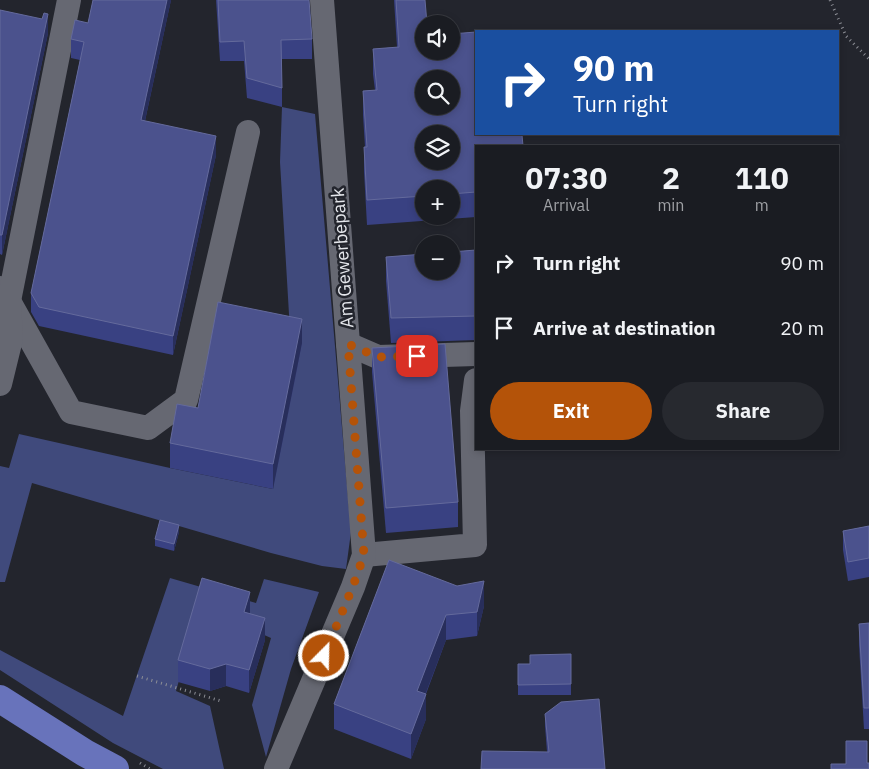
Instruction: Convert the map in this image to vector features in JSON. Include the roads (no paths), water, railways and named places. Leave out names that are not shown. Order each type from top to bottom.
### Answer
[{"type":"main road","points":[[0,700],[85,753],[115,769]]},
{"type":"street","points":[[0,384],[11,340],[4,295],[69,0]]},
{"type":"street","name":"Am Gewerbepark","points":[[276,769],[353,586],[364,555],[322,0]]},
{"type":"street","points":[[4,295],[71,412],[148,428],[186,400],[248,132]]},
{"type":"street","points":[[348,344],[378,357],[475,354]]},
{"type":"street","points":[[364,555],[476,545],[472,411],[475,388]]}]
